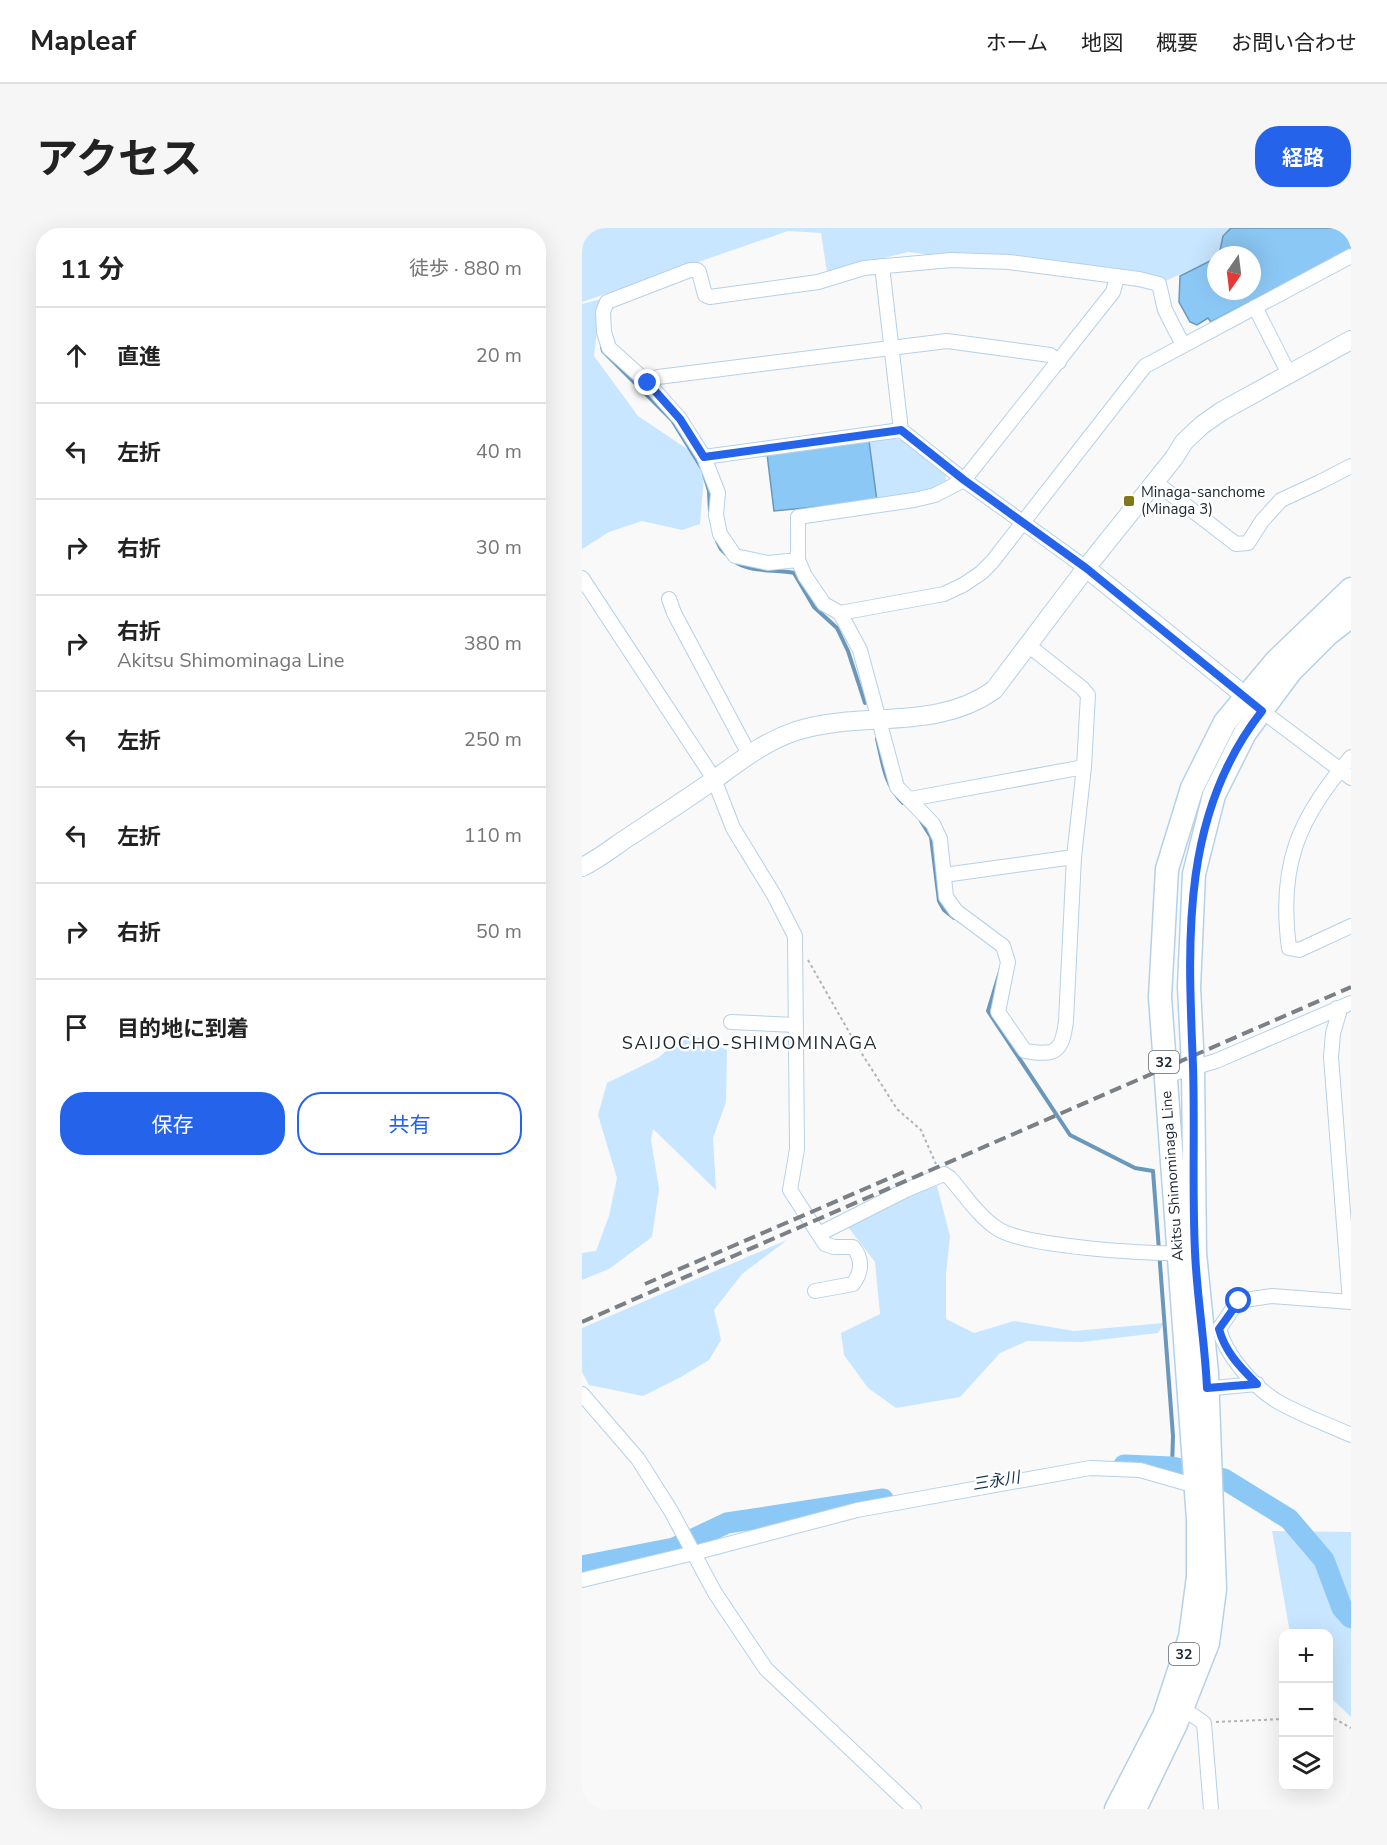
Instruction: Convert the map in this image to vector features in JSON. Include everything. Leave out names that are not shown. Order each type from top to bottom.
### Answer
[{"type":"main road","name":"Akitsu Shimominaga Line","points":[[1173,1253],[1193,1067],[1189,987],[1194,874],[1214,795],[1245,733],[1255,704],[1276,661],[1351,589]]},
{"type":"main road","name":"Akitsu Shimominaga Line","points":[[1135,1809],[1176,1704],[1190,1637],[1198,1577],[1204,1490],[1198,1389],[1173,1253],[1160,997],[1167,869],[1192,788],[1226,722],[1255,704],[1327,635],[1351,616]]},
{"type":"main road","name":"Akitsu Shimominaga Line","points":[[1116,1809],[1164,1716],[1176,1704]]},
{"type":"street","points":[[840,613],[944,594],[981,573],[992,562],[1144,366],[1351,256]]},
{"type":"street","points":[[798,560],[768,563],[735,556],[720,534],[716,515],[718,494],[704,457],[680,419],[648,383],[609,348],[604,332],[603,312],[607,302],[690,270],[699,272],[705,295],[710,297],[818,282],[864,268],[951,261],[1009,262],[1159,284],[1165,310],[1184,345]]},
{"type":"street","points":[[882,266],[901,430],[964,480],[1024,521],[1086,568],[1346,774]]},
{"type":"street","points":[[1028,645],[1082,688],[1088,696],[1084,767],[1074,857],[1064,1038],[1057,1049],[1044,1054],[1025,1051],[998,1012],[1008,962],[1003,946],[956,911],[946,897],[940,839],[933,824],[897,787],[860,650],[840,613],[824,604],[805,576],[798,560],[798,517],[935,495],[964,480],[1113,292],[1118,277]]},
{"type":"street","points":[[1255,307],[1289,374]]},
{"type":"street","points":[[582,867],[768,742],[798,731],[859,720],[932,715],[977,702],[994,690],[1086,568],[1174,458],[1184,441],[1222,411],[1351,340]]},
{"type":"street","points":[[648,383],[658,377],[947,341],[1050,355],[1059,362]]},
{"type":"street","points":[[704,457],[901,430]]},
{"type":"street","points":[[1154,481],[1236,544],[1248,543],[1281,500],[1351,466]]},
{"type":"street","points":[[582,578],[714,779],[733,828],[774,895],[795,936],[797,1149],[790,1190],[825,1244],[834,1247],[853,1247],[858,1253],[860,1272],[853,1284],[815,1291]]},
{"type":"street","points":[[669,599],[674,613],[749,754]]},
{"type":"street","points":[[1351,757],[1346,774],[1317,799],[1301,828],[1293,855],[1286,895],[1285,922],[1289,948],[1299,951],[1351,926]]},
{"type":"street","points":[[910,799],[1084,767]]},
{"type":"street","points":[[944,875],[1074,857]]},
{"type":"street","points":[[1165,1076],[1216,1061],[1351,1003]]},
{"type":"street","points":[[1337,1008],[1339,1013],[1333,1033],[1331,1057],[1350,1302],[1272,1296],[1239,1301],[1219,1329],[1222,1342],[1234,1361],[1275,1400],[1351,1435]]},
{"type":"street","points":[[731,1022],[796,1025]]},
{"type":"street","points":[[819,1234],[906,1190],[944,1174],[989,1222],[1006,1233],[1070,1245],[1173,1253]]},
{"type":"street","points":[[1198,1389],[1257,1384]]},
{"type":"street","points":[[582,1394],[638,1459],[671,1511],[715,1593],[766,1669],[914,1809]]},
{"type":"street","points":[[582,1580],[692,1550],[857,1510],[1090,1468],[1140,1470],[1204,1490]]},
{"type":"street","points":[[1176,1704],[1204,1723],[1211,1809]]},
{"type":"path","points":[[795,936],[857,1046],[897,1109],[921,1130],[944,1174]]},
{"type":"path","points":[[1204,1723],[1279,1719]]},
{"type":"path","points":[[1333,1719],[1351,1728]]},
{"type":"shaded area","points":[[582,228],[1235,228],[1225,246],[1207,246],[1207,262],[1159,284],[908,252],[827,272],[821,233],[788,231],[582,302]]},
{"type":"shaded area","points":[[601,299],[594,356],[638,416],[693,453],[704,476],[700,524],[682,530],[642,521],[609,532],[582,549],[582,304]]},
{"type":"shaded area","points":[[887,438],[902,440],[946,475],[945,486],[916,495],[877,501],[869,441]]},
{"type":"shaded area","points":[[687,1033],[727,1050],[726,1102],[713,1138],[716,1190],[653,1129],[651,1140],[659,1189],[652,1237],[609,1269],[582,1280],[582,1253],[596,1251],[609,1216],[617,1178],[598,1115],[607,1083],[658,1058]]},
{"type":"shaded area","points":[[936,1182],[950,1236],[946,1274],[946,1319],[974,1333],[1014,1321],[1074,1331],[1164,1323],[1158,1333],[1082,1342],[1027,1341],[1000,1353],[960,1397],[896,1408],[868,1388],[844,1355],[841,1333],[880,1314],[875,1262],[845,1223]]},
{"type":"shaded area","points":[[787,1240],[742,1274],[714,1310],[721,1340],[709,1360],[643,1396],[589,1385],[582,1372],[582,1328]]},
{"type":"shaded area","points":[[1272,1531],[1351,1532],[1351,1717],[1333,1700],[1333,1629],[1289,1629]]},
{"type":"water","points":[[1231,228],[1351,228],[1351,249],[1261,296],[1261,246],[1221,246],[1223,236]]},
{"type":"water","points":[[1207,262],[1207,300],[1253,300],[1211,322],[1208,318],[1197,325],[1190,322],[1179,302],[1180,276]]},
{"type":"water","points":[[869,441],[877,501],[774,511],[767,454]]},
{"type":"waterway","points":[[602,347],[603,351],[672,420],[701,467]]},
{"type":"waterway","points":[[704,474],[709,491],[710,511]]},
{"type":"waterway","points":[[717,541],[726,554]]},
{"type":"waterway","points":[[734,561],[755,569],[794,573],[814,607],[837,628],[848,651],[865,703]]},
{"type":"waterway","points":[[877,739],[888,781],[903,803]]},
{"type":"waterway","points":[[921,821],[931,837],[939,901],[944,910],[954,918]]},
{"type":"waterway","points":[[1001,968],[988,1011],[1070,1135],[1135,1168],[1153,1171],[1173,1436],[1172,1467]]},
{"type":"waterway","name":"三永川","points":[[1124,1465],[1172,1467],[1224,1479],[1289,1519],[1324,1560],[1342,1608],[1351,1618]]},
{"type":"waterway","name":"三永川","points":[[582,1566],[674,1548],[727,1523],[883,1499]]},
{"type":"railway","points":[[582,1322],[1351,987]]},
{"type":"railway","points":[[645,1284],[906,1171]]},
{"type":"place","name":"Minaga-sanchome (Minaga 3)","points":[[1129,501]]},
{"type":"district","name":"SAIJOCHO-SHIMOMINAGA","points":[[750,1043]]},
{"type":"route","points":[[648,383],[680,419],[704,457],[901,430],[964,480],[1024,521],[1086,568],[1262,711],[1245,733],[1214,795],[1194,874],[1189,987],[1193,1067],[1195,1253],[1207,1388],[1257,1384],[1234,1361],[1222,1342],[1219,1329],[1232,1307],[1239,1301]]}]
